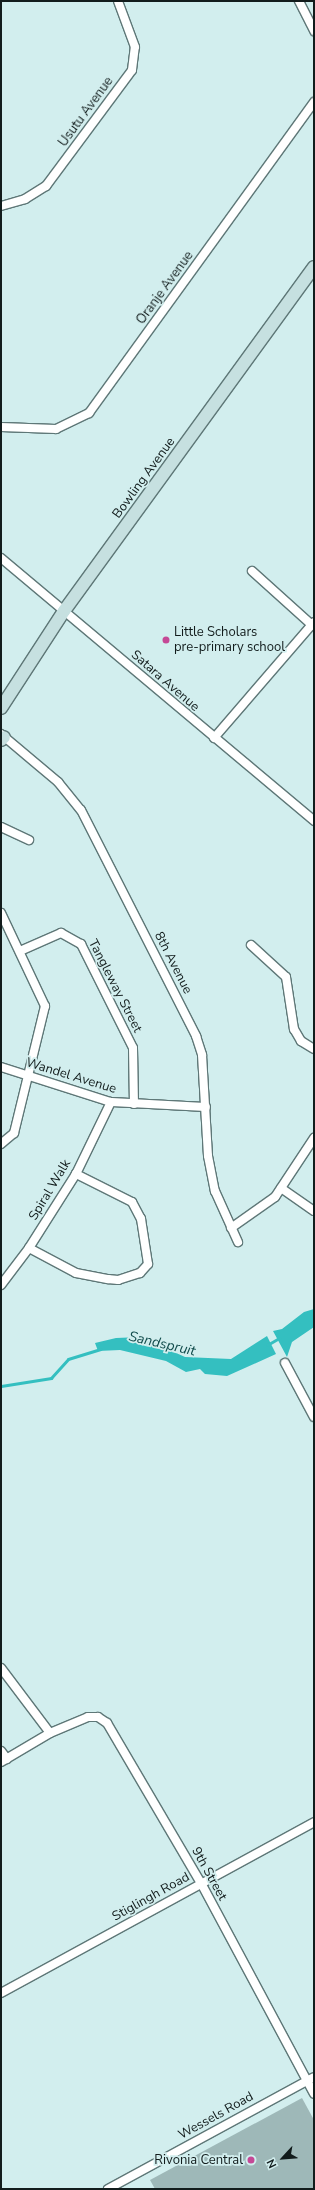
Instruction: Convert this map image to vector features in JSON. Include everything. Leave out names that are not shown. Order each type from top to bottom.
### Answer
[{"type":"main road","name":"Bowling Avenue","points":[[1,708],[64,611],[314,267]]},
{"type":"street","name":"Usutu Avenue","points":[[1,206],[25,199],[46,186],[132,70],[135,47],[118,1]]},
{"type":"street","points":[[299,1],[314,31]]},
{"type":"street","name":"Oranje Avenue","points":[[1,427],[56,429],[89,413],[314,102]]},
{"type":"street","name":"Satara Avenue","points":[[1,558],[314,821]]},
{"type":"street","points":[[214,738],[313,624],[252,571]]},
{"type":"street","name":"8th Avenue","points":[[2,737],[58,782],[71,795],[93,829],[196,1036],[202,1055],[208,1156],[215,1190],[238,1242]]},
{"type":"street","points":[[1,827],[29,840]]},
{"type":"street","points":[[1,913],[4,926],[20,951],[46,1006],[14,1133],[1,1144]]},
{"type":"street","name":"Tangleway Street","points":[[20,951],[61,933],[81,944],[133,1048],[134,1104]]},
{"type":"street","points":[[251,945],[286,976],[294,1029],[301,1041],[314,1049]]},
{"type":"street","name":"Wandel Avenue","points":[[1,1067],[111,1102],[206,1107]]},
{"type":"street","name":"Spiral Walk","points":[[1,1285],[29,1248],[76,1174],[111,1102]]},
{"type":"street","points":[[231,1228],[255,1214],[281,1188],[314,1138]]},
{"type":"street","points":[[29,1248],[68,1270],[102,1278],[125,1278],[146,1267],[149,1261],[147,1243],[141,1219],[132,1202],[76,1174]]},
{"type":"street","points":[[281,1188],[314,1211]]},
{"type":"street","points":[[285,1363],[314,1417]]},
{"type":"street","points":[[1,1668],[50,1733]]},
{"type":"street","name":"9th Street","points":[[4,1760],[50,1733],[88,1717],[98,1717],[107,1723],[201,1883],[310,2079],[314,2094]]},
{"type":"street","points":[[1,1751],[4,1760]]},
{"type":"street","name":"Stiglingh Road","points":[[1,1993],[314,1822]]},
{"type":"street","name":"Wessels Road","points":[[108,2189],[310,2079]]},
{"type":"water","points":[[314,1309],[314,1327],[292,1342],[287,1357],[273,1331],[282,1329],[304,1312]]},
{"type":"water","points":[[267,1336],[276,1354],[227,1376],[205,1374],[200,1369],[186,1372],[166,1361],[120,1350],[98,1351],[95,1343],[116,1338],[141,1337],[185,1357],[231,1359]]},
{"type":"building","name":"Rivonia Central","points":[[302,2098],[314,2120],[314,2189],[155,2189],[150,2180]]},
{"type":"waterway","name":"Sandspruit","points":[[267,1345],[279,1338]]},
{"type":"waterway","name":"Sandspruit","points":[[1,1386],[51,1378],[68,1359],[100,1349]]},
{"type":"place","name":"Little Scholars pre-primary school","points":[[166,640]]},
{"type":"place","name":"Rivonia Central","points":[[251,2160]]}]
